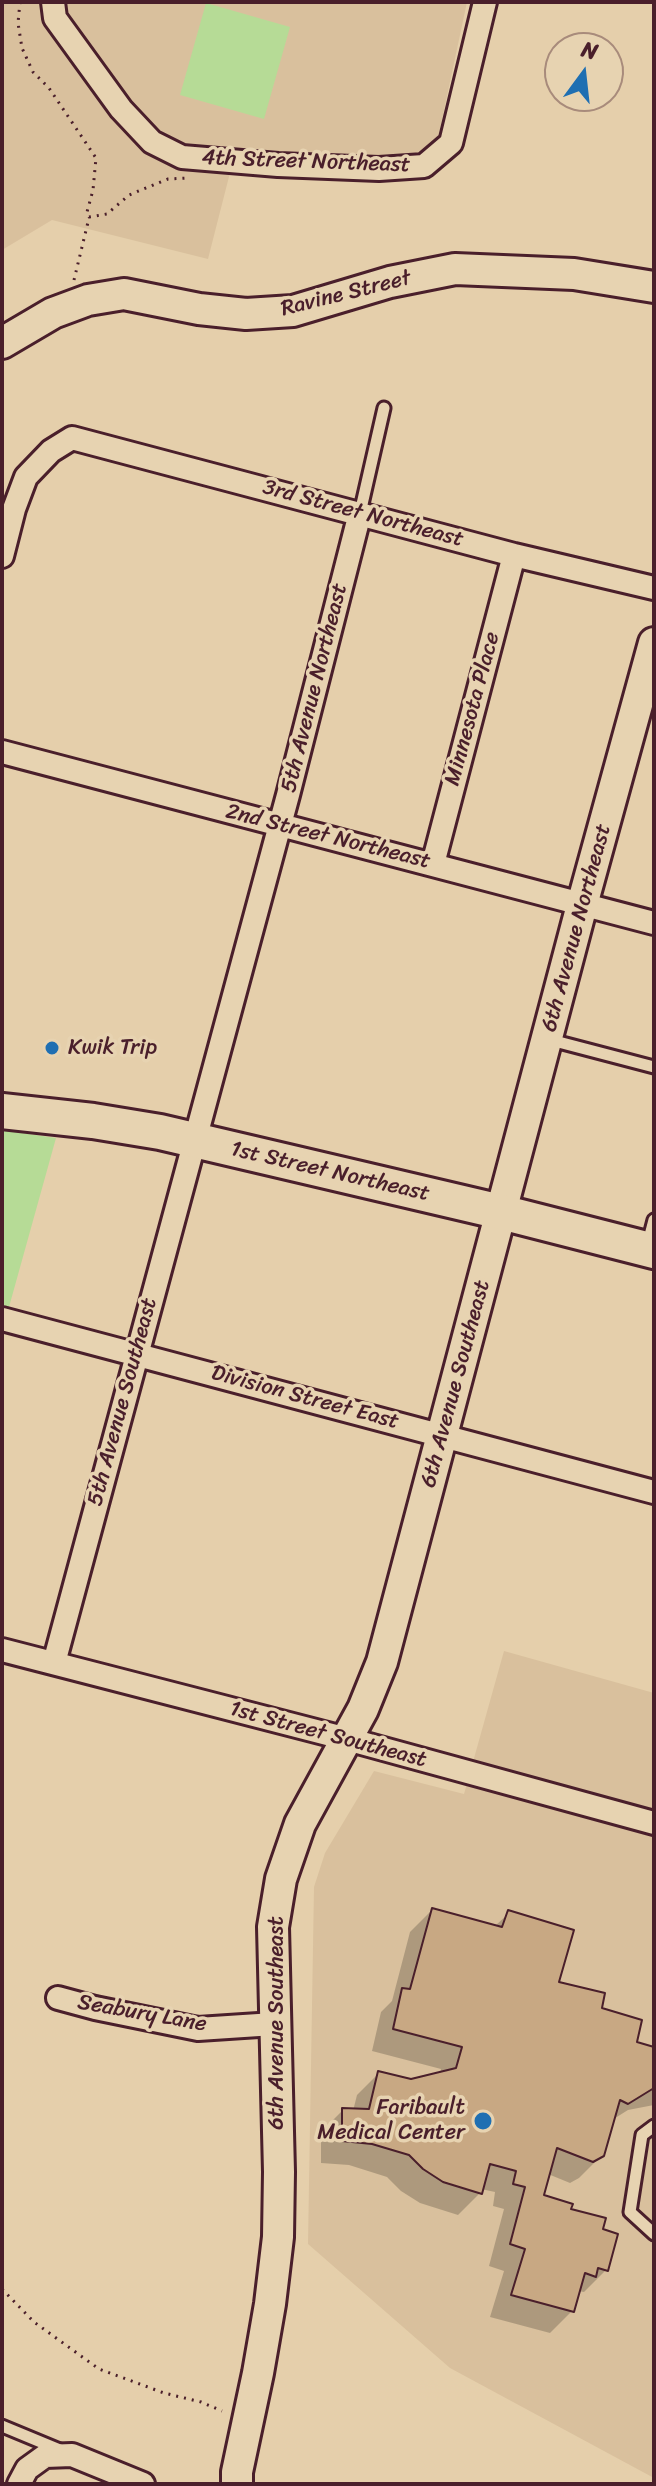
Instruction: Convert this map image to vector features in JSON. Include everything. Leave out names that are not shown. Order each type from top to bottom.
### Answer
[{"type":"main road","name":"1st Street Northeast","points":[[2,1111],[93,1121],[195,1140],[501,1212],[651,1240]]},
{"type":"street","name":"4th Street Northeast","points":[[53,2],[55,18],[121,109],[152,142],[182,157],[379,169],[424,166],[451,143],[485,2]]},
{"type":"street","name":"Ravine Street","points":[[2,343],[53,313],[88,300],[124,294],[199,309],[246,314],[293,311],[390,282],[455,269],[574,274],[654,287]]},
{"type":"street","name":"3rd Street Northeast","points":[[2,556],[26,477],[51,451],[72,438],[514,555],[654,588]]},
{"type":"street","name":"5th Avenue Northeast","points":[[195,1140],[360,513]]},
{"type":"street","name":"Minnesota Place","points":[[433,864],[514,555]]},
{"type":"street","name":"6th Avenue Northeast","points":[[501,1212],[654,643]]},
{"type":"street","name":"2nd Street Northeast","points":[[2,752],[654,923]]},
{"type":"street","name":"5th Avenue Southeast","points":[[54,1663],[195,1140]]},
{"type":"street","name":"6th Avenue Southeast","points":[[237,2484],[270,2304],[278,2237],[273,1927],[281,1879],[300,1824],[363,1709],[382,1662],[501,1212]]},
{"type":"street","name":"Division Street East","points":[[2,1319],[654,1492]]},
{"type":"street","name":"1st Street Southeast","points":[[2,1650],[347,1739],[654,1823]]},
{"type":"street","name":"Seabury Lane","points":[[58,1998],[198,2029],[274,2024]]},
{"type":"street","points":[[19,2484],[27,2469],[45,2456],[72,2455],[116,2478],[143,2484]]},
{"type":"lane","points":[[360,513],[384,408]]},
{"type":"lane","points":[[547,1039],[654,1067]]},
{"type":"lane","points":[[654,2126],[642,2135],[630,2212],[654,2234]]},
{"type":"lane","points":[[2,2426],[72,2455]]},
{"type":"path","points":[[20,2],[18,23],[22,48],[33,72],[49,88],[96,158],[87,212],[89,217],[72,288]]},
{"type":"path","points":[[89,217],[107,214],[129,195],[168,179],[194,178]]},
{"type":"path","points":[[2,2289],[34,2322],[99,2369],[222,2411]]},
{"type":"shaded area","points":[[2,2],[467,2],[437,143],[424,166],[233,161],[208,259],[52,220],[2,250]]},
{"type":"shaded area","name":"Faribault Medical Center","points":[[504,1651],[654,1693],[654,2478],[450,2368],[308,2244],[314,1887],[325,1853],[374,1771],[464,1794]]},
{"type":"green space","points":[[206,3],[290,27],[264,119],[180,95]]},
{"type":"green space","points":[[2,1130],[56,1138],[9,1307],[2,1305]]},
{"type":"building","points":[[432,1908],[502,1927],[508,1910],[574,1930],[559,1982],[605,1993],[602,2008],[642,2020],[637,2042],[654,2047],[654,2088],[628,2104],[620,2100],[604,2156],[593,2162],[557,2148],[544,2195],[573,2204],[571,2209],[606,2218],[603,2229],[618,2234],[608,2271],[598,2268],[596,2277],[585,2273],[574,2312],[511,2295],[525,2249],[510,2244],[525,2187],[513,2184],[516,2171],[490,2164],[482,2194],[443,2182],[409,2155],[372,2144],[342,2141],[342,2108],[369,2109],[378,2071],[411,2079],[456,2068],[462,2047],[393,2029],[402,1988],[410,1989]]},
{"type":"place","name":"Kwik Trip","points":[[52,1048]]},
{"type":"place","name":"Faribault Medical Center","points":[[483,2121]]}]
